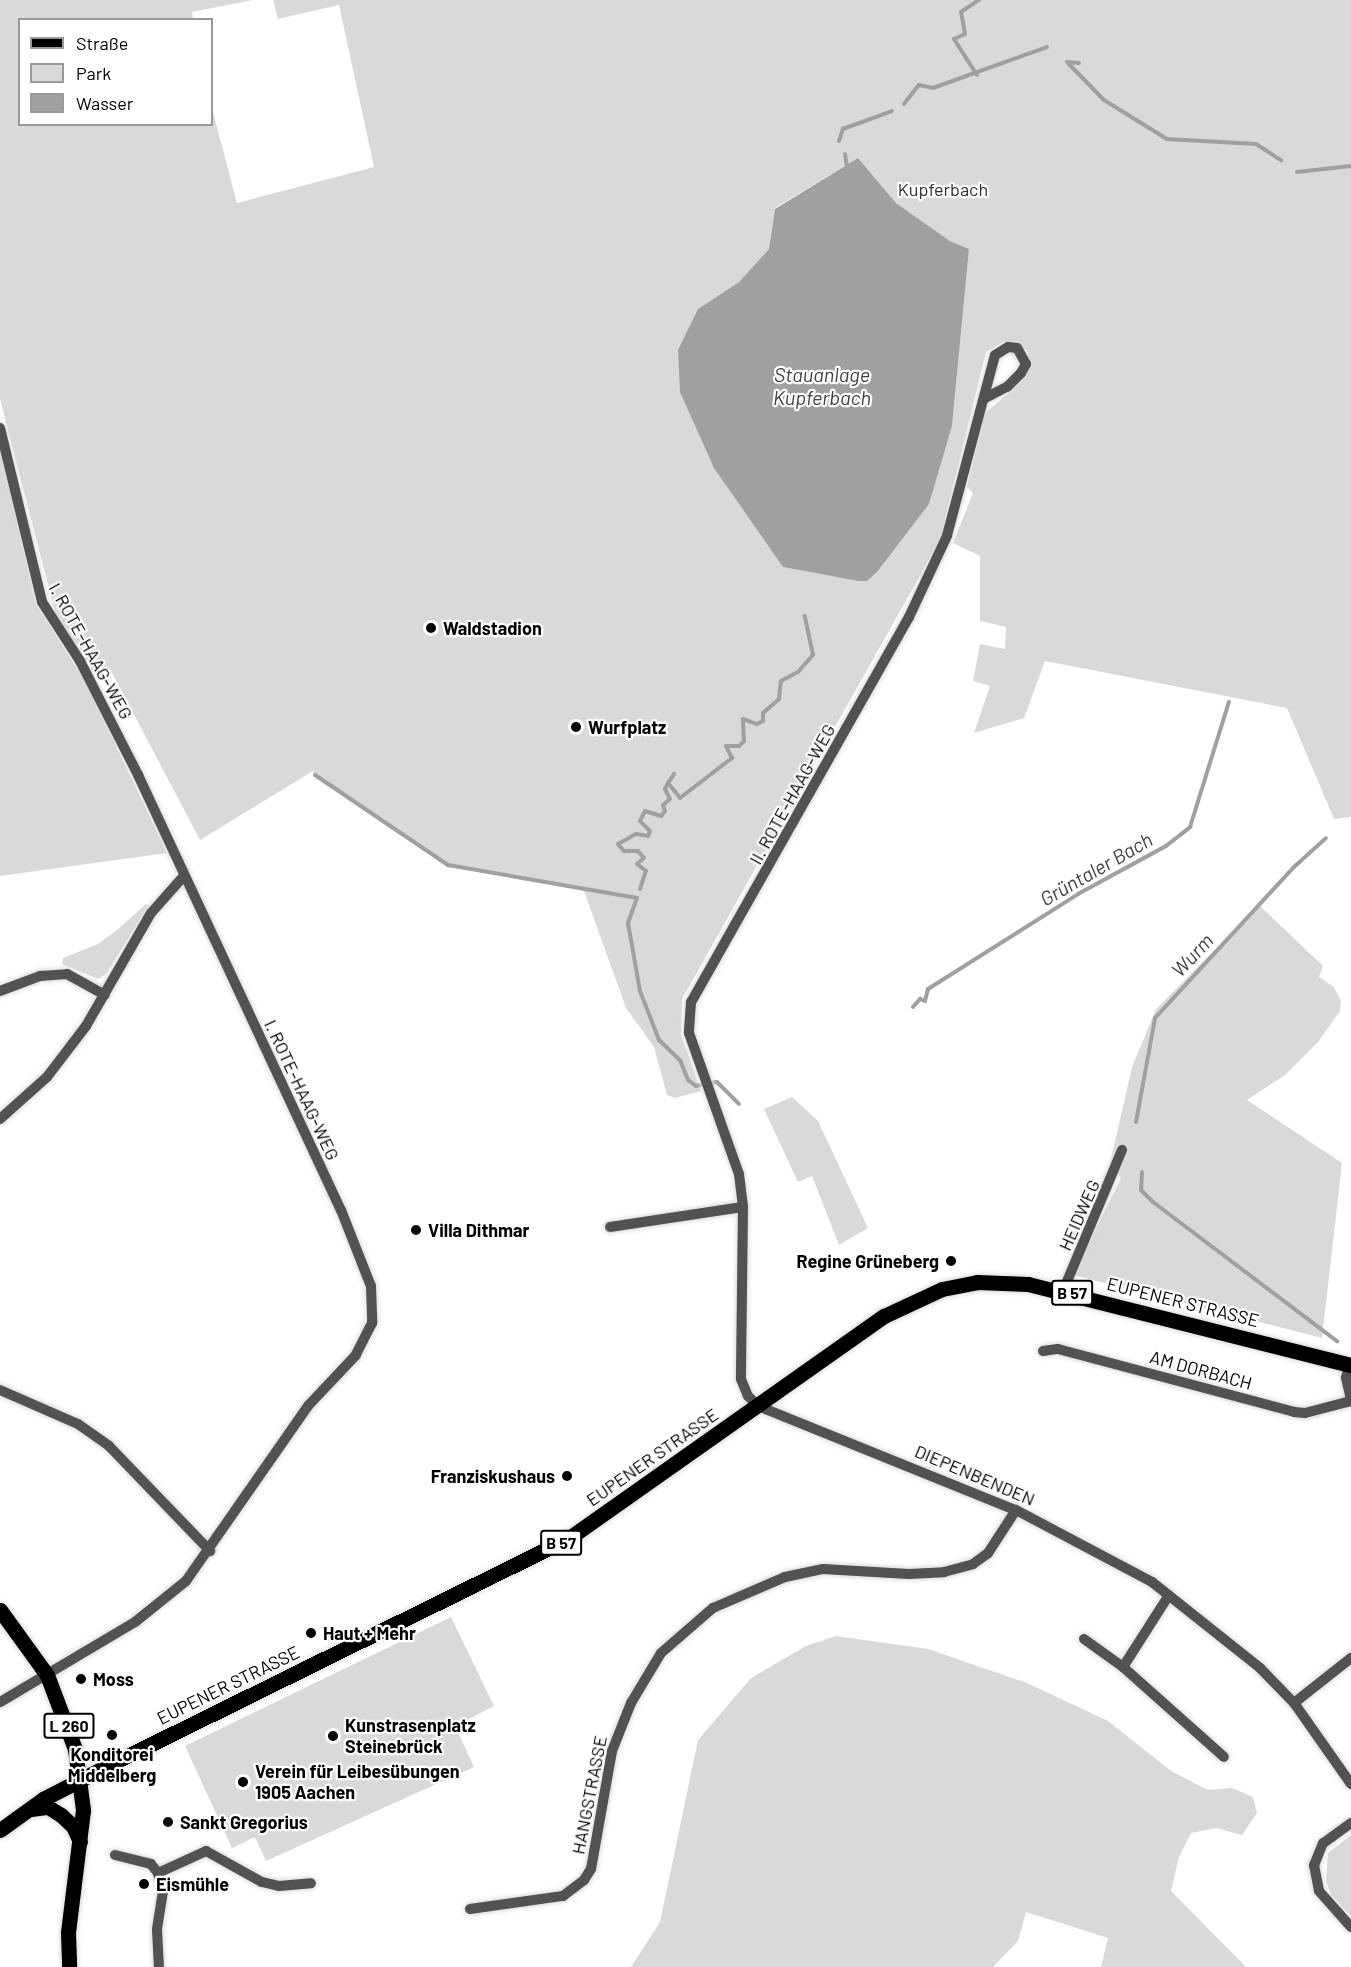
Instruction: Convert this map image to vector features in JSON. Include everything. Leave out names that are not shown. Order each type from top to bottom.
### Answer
[{"type":"main road","name":"EUPENER STRASSE","points":[[0,1830],[28,1809],[80,1780],[539,1555],[623,1503],[885,1316],[928,1294],[977,1282],[1000,1282],[1063,1291],[1350,1365]]},
{"type":"main road","name":"L 260","points":[[0,1610],[47,1676],[68,1723],[80,1780],[81,1844],[68,1933],[69,1967]]},
{"type":"main road","points":[[28,1809],[48,1807],[62,1815],[73,1826],[81,1844]]},
{"type":"street","name":"II. ROTE-HAAG-WEG","points":[[758,1406],[748,1396],[741,1379],[743,1207],[739,1174],[689,1033],[691,1002],[909,617],[947,536],[995,355],[1008,347],[1017,348],[1026,364],[1021,373],[1008,387],[985,398]]},
{"type":"street","name":"I. ROTE-HAAG-WEG","points":[[0,428],[36,590],[49,617],[80,661],[138,775],[183,877],[341,1210],[371,1286],[372,1323],[356,1355],[308,1406],[210,1551],[186,1581],[159,1606],[47,1676],[0,1702]]},
{"type":"street","points":[[0,1119],[47,1077],[105,995],[151,913],[183,877]]},
{"type":"street","points":[[0,991],[40,976],[66,974],[105,995]]},
{"type":"street","name":"HEIDWEG","points":[[1063,1291],[1122,1150]]},
{"type":"street","points":[[610,1227],[743,1207]]},
{"type":"street","name":"AM DORBACH","points":[[1043,1351],[1058,1349],[1294,1412],[1305,1413],[1351,1400]]},
{"type":"street","points":[[1350,1365],[1346,1378],[1351,1400]]},
{"type":"street","points":[[0,1390],[78,1424],[109,1446],[210,1551]]},
{"type":"street","name":"DIEPENBENDEN","points":[[758,1406],[1016,1510],[1110,1557],[1169,1595],[1260,1668],[1294,1703],[1351,1784]]},
{"type":"street","name":"HANGSTRASSE","points":[[470,1910],[552,1899],[575,1890],[584,1880],[591,1869],[612,1751],[631,1703],[661,1653],[713,1608],[784,1577],[823,1569],[909,1574],[960,1568],[988,1553],[1016,1510]]},
{"type":"street","points":[[1123,1667],[1169,1595]]},
{"type":"street","points":[[1084,1639],[1123,1667],[1224,1757]]},
{"type":"street","points":[[1294,1703],[1351,1658]]},
{"type":"street","points":[[1351,1823],[1323,1843],[1314,1865],[1319,1891],[1351,1927]]},
{"type":"street","points":[[158,1873],[206,1851],[262,1882],[279,1886],[311,1883]]},
{"type":"street","points":[[114,1855],[151,1864],[158,1873],[163,1891],[157,1930],[159,1967]]},
{"type":"green space","points":[[0,0],[253,0],[192,12],[193,18],[18,18],[18,126],[213,126],[213,112],[237,203],[374,167],[339,5],[278,19],[273,0],[1351,0],[1351,817],[1334,819],[1287,708],[1045,661],[1024,718],[974,733],[990,686],[973,681],[980,644],[1005,649],[1006,627],[980,621],[980,556],[953,543],[973,493],[967,487],[985,413],[1010,392],[1030,364],[1027,350],[1003,342],[986,352],[940,540],[682,999],[681,1035],[701,1091],[675,1098],[667,1095],[654,1047],[626,1008],[584,891],[447,866],[314,776],[313,771],[200,840],[110,669],[95,677],[56,615],[0,399]],"holes":[[[858,158],[896,203],[950,241],[969,249],[952,426],[929,503],[877,572],[867,581],[783,567],[698,309],[739,282],[769,249],[775,208]]]},
{"type":"green space","points":[[0,443],[35,602],[86,683],[167,853],[0,876]]},
{"type":"green space","points":[[146,904],[149,905],[106,974],[98,979],[62,964],[63,958],[98,944]]},
{"type":"green space","points":[[1259,905],[1323,966],[1319,977],[1334,987],[1341,1001],[1340,1011],[1318,1042],[1285,1075],[1247,1100],[1342,1163],[1322,1338],[1073,1275],[1121,1178],[1110,1164],[1132,1067],[1156,1009]]},
{"type":"green space","points":[[792,1097],[818,1121],[868,1228],[839,1245],[812,1176],[798,1182],[764,1109]]},
{"type":"green space","name":"Kunstrasenplatz Steinebrück","points":[[451,1617],[494,1706],[455,1726],[474,1767],[266,1861],[255,1837],[232,1848],[185,1746]]},
{"type":"green space","points":[[836,1636],[928,1649],[1027,1683],[1108,1721],[1171,1771],[1208,1790],[1232,1788],[1253,1797],[1257,1813],[1242,1835],[1216,1828],[1191,1833],[1179,1857],[1171,1891],[1246,1967],[1101,1967],[1108,1938],[1026,1912],[1018,1941],[993,1967],[631,1967],[660,1922],[698,1740],[751,1678],[806,1646]]},
{"type":"green space","points":[[1351,1835],[1351,1916],[1331,1895],[1326,1881],[1328,1853]]},
{"type":"water","name":"Stauanlage Kupferbach","points":[[858,158],[896,203],[950,241],[969,249],[952,426],[929,504],[877,572],[867,581],[783,567],[714,468],[680,392],[678,350],[698,309],[739,282],[769,249],[775,209]]},
{"type":"waterway","points":[[977,75],[954,39],[965,34],[961,12],[979,0]]},
{"type":"waterway","name":"Kupferbach","points":[[904,104],[919,85],[933,88],[1047,47]]},
{"type":"waterway","name":"Kupferbach","points":[[1067,62],[1104,100],[1167,139],[1256,144],[1281,160]]},
{"type":"waterway","points":[[1068,62],[1079,63]]},
{"type":"waterway","name":"Kupferbach","points":[[839,141],[843,129],[892,111]]},
{"type":"waterway","name":"Kupferbach","points":[[845,154],[847,167]]},
{"type":"waterway","name":"Kupferbach","points":[[1297,172],[1351,166]]},
{"type":"waterway","name":"Kupferbach","points":[[640,889],[646,871],[637,864],[644,858],[638,851],[624,851],[618,844],[636,834],[648,836],[650,831],[640,821],[645,811],[661,816],[665,811],[663,805],[670,799],[665,789],[668,783],[680,798],[732,758],[726,746],[739,746],[744,741],[743,719],[757,724],[763,721],[763,713],[779,699],[781,681],[798,672],[813,655],[805,616]]},
{"type":"waterway","name":"Grüntaler Bach","points":[[913,1007],[920,999],[925,1001],[928,989],[1078,894],[1166,846],[1190,827],[1229,702]]},
{"type":"waterway","points":[[668,783],[674,774]]},
{"type":"waterway","points":[[315,775],[448,865],[637,898],[628,923],[640,991],[659,1040],[680,1060],[688,1080],[696,1086],[717,1082],[739,1104]]},
{"type":"waterway","name":"Wurm","points":[[1136,1122],[1155,1018],[1294,867],[1326,838]]},
{"type":"waterway","name":"Wurm","points":[[1142,1172],[1141,1190],[1153,1202],[1337,1341]]},
{"type":"place","name":"Waldstadion","points":[[431,628]]},
{"type":"place","name":"Wurfplatz","points":[[576,727]]},
{"type":"place","name":"Villa Dithmar","points":[[416,1230]]},
{"type":"place","name":"Regine Grüneberg","points":[[951,1261]]},
{"type":"place","name":"Franziskushaus","points":[[567,1476]]},
{"type":"place","name":"Haut + Mehr","points":[[311,1633]]},
{"type":"place","name":"Moss","points":[[81,1679]]},
{"type":"place","name":"Konditorei Middelberg","points":[[112,1735]]},
{"type":"place","name":"Kunstrasenplatz Steinebrück","points":[[333,1736]]},
{"type":"place","name":"Verein für Leibesübungen 1905 Aachen","points":[[243,1782]]},
{"type":"place","name":"Sankt Gregorius","points":[[168,1822]]},
{"type":"place","name":"Eismühle","points":[[144,1884]]}]
